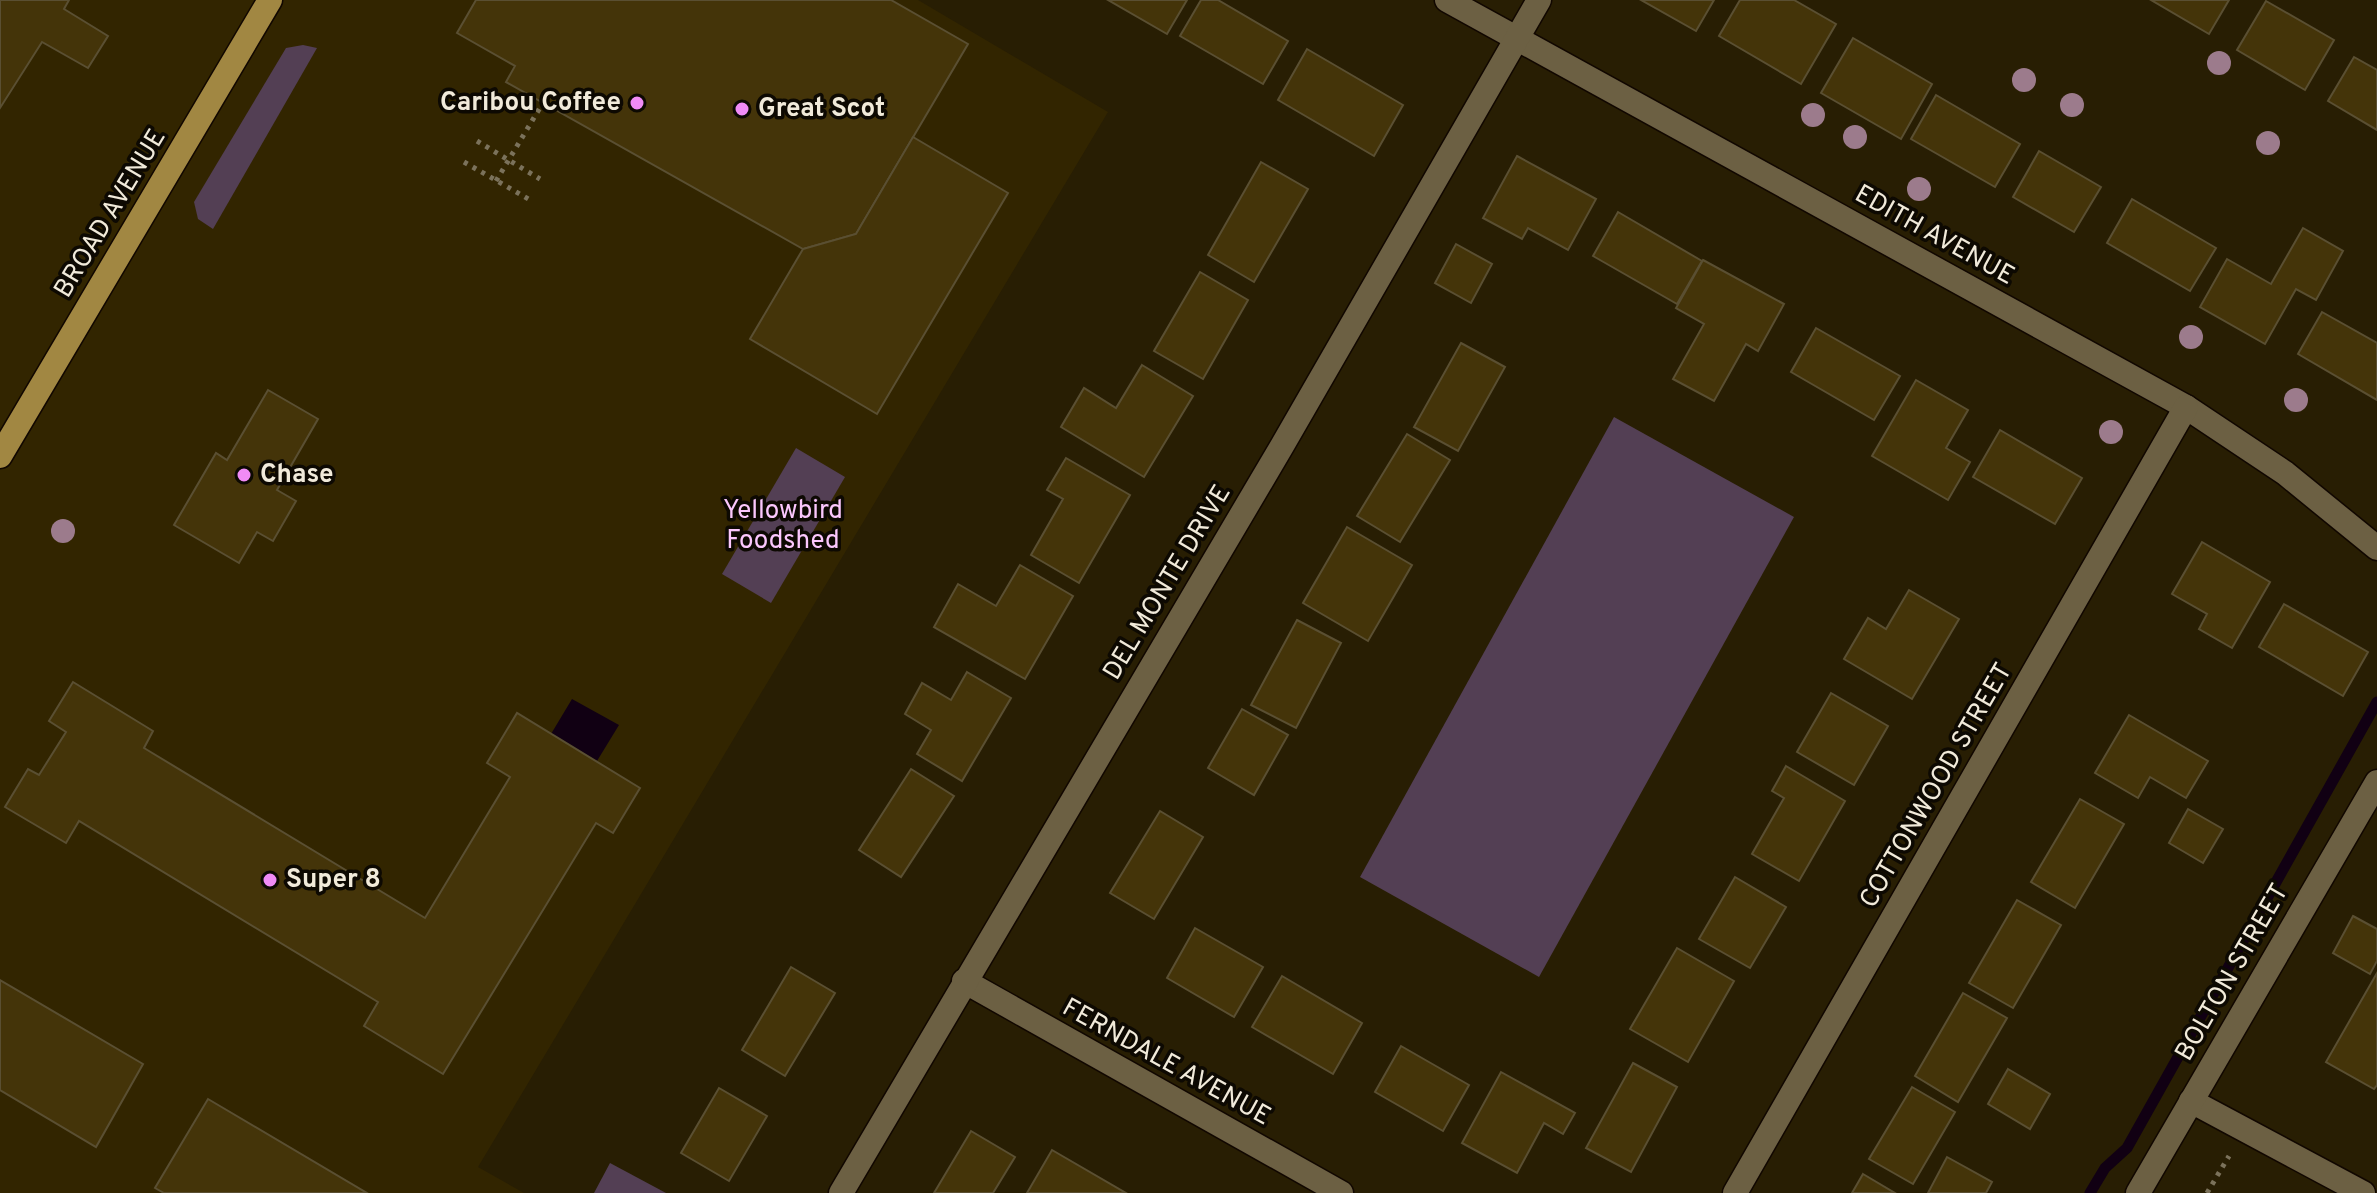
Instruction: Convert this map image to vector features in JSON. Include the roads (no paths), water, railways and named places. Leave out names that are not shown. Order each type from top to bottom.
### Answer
[{"type":"main road","name":"BROAD AVENUE","points":[[0,456],[270,0]]},
{"type":"street","name":"EDITH AVENUE","points":[[1447,0],[2186,407],[2285,473],[2377,548]]},
{"type":"street","name":"DEL MONTE DRIVE","points":[[841,1193],[1282,446],[1539,0]]},
{"type":"street","name":"COTTONWOOD STREET","points":[[1735,1193],[2186,407]]},
{"type":"street","name":"BOLTON STREET","points":[[2138,1193],[2377,782]]},
{"type":"street","name":"FERNDALE AVENUE","points":[[964,981],[1341,1193]]},
{"type":"street","points":[[2191,1101],[2363,1193]]},
{"type":"waterway","points":[[2090,1193],[2105,1168],[2127,1148],[2377,702]]},
{"type":"place","name":"Caribou Coffee","points":[[637,103]]},
{"type":"place","name":"Great Scot","points":[[742,109]]},
{"type":"place","name":"Chase","points":[[244,475]]},
{"type":"place","name":"Super 8","points":[[270,880]]},
{"type":"park label","name":"Yellowbird Foodshed","points":[[783,526]]}]
